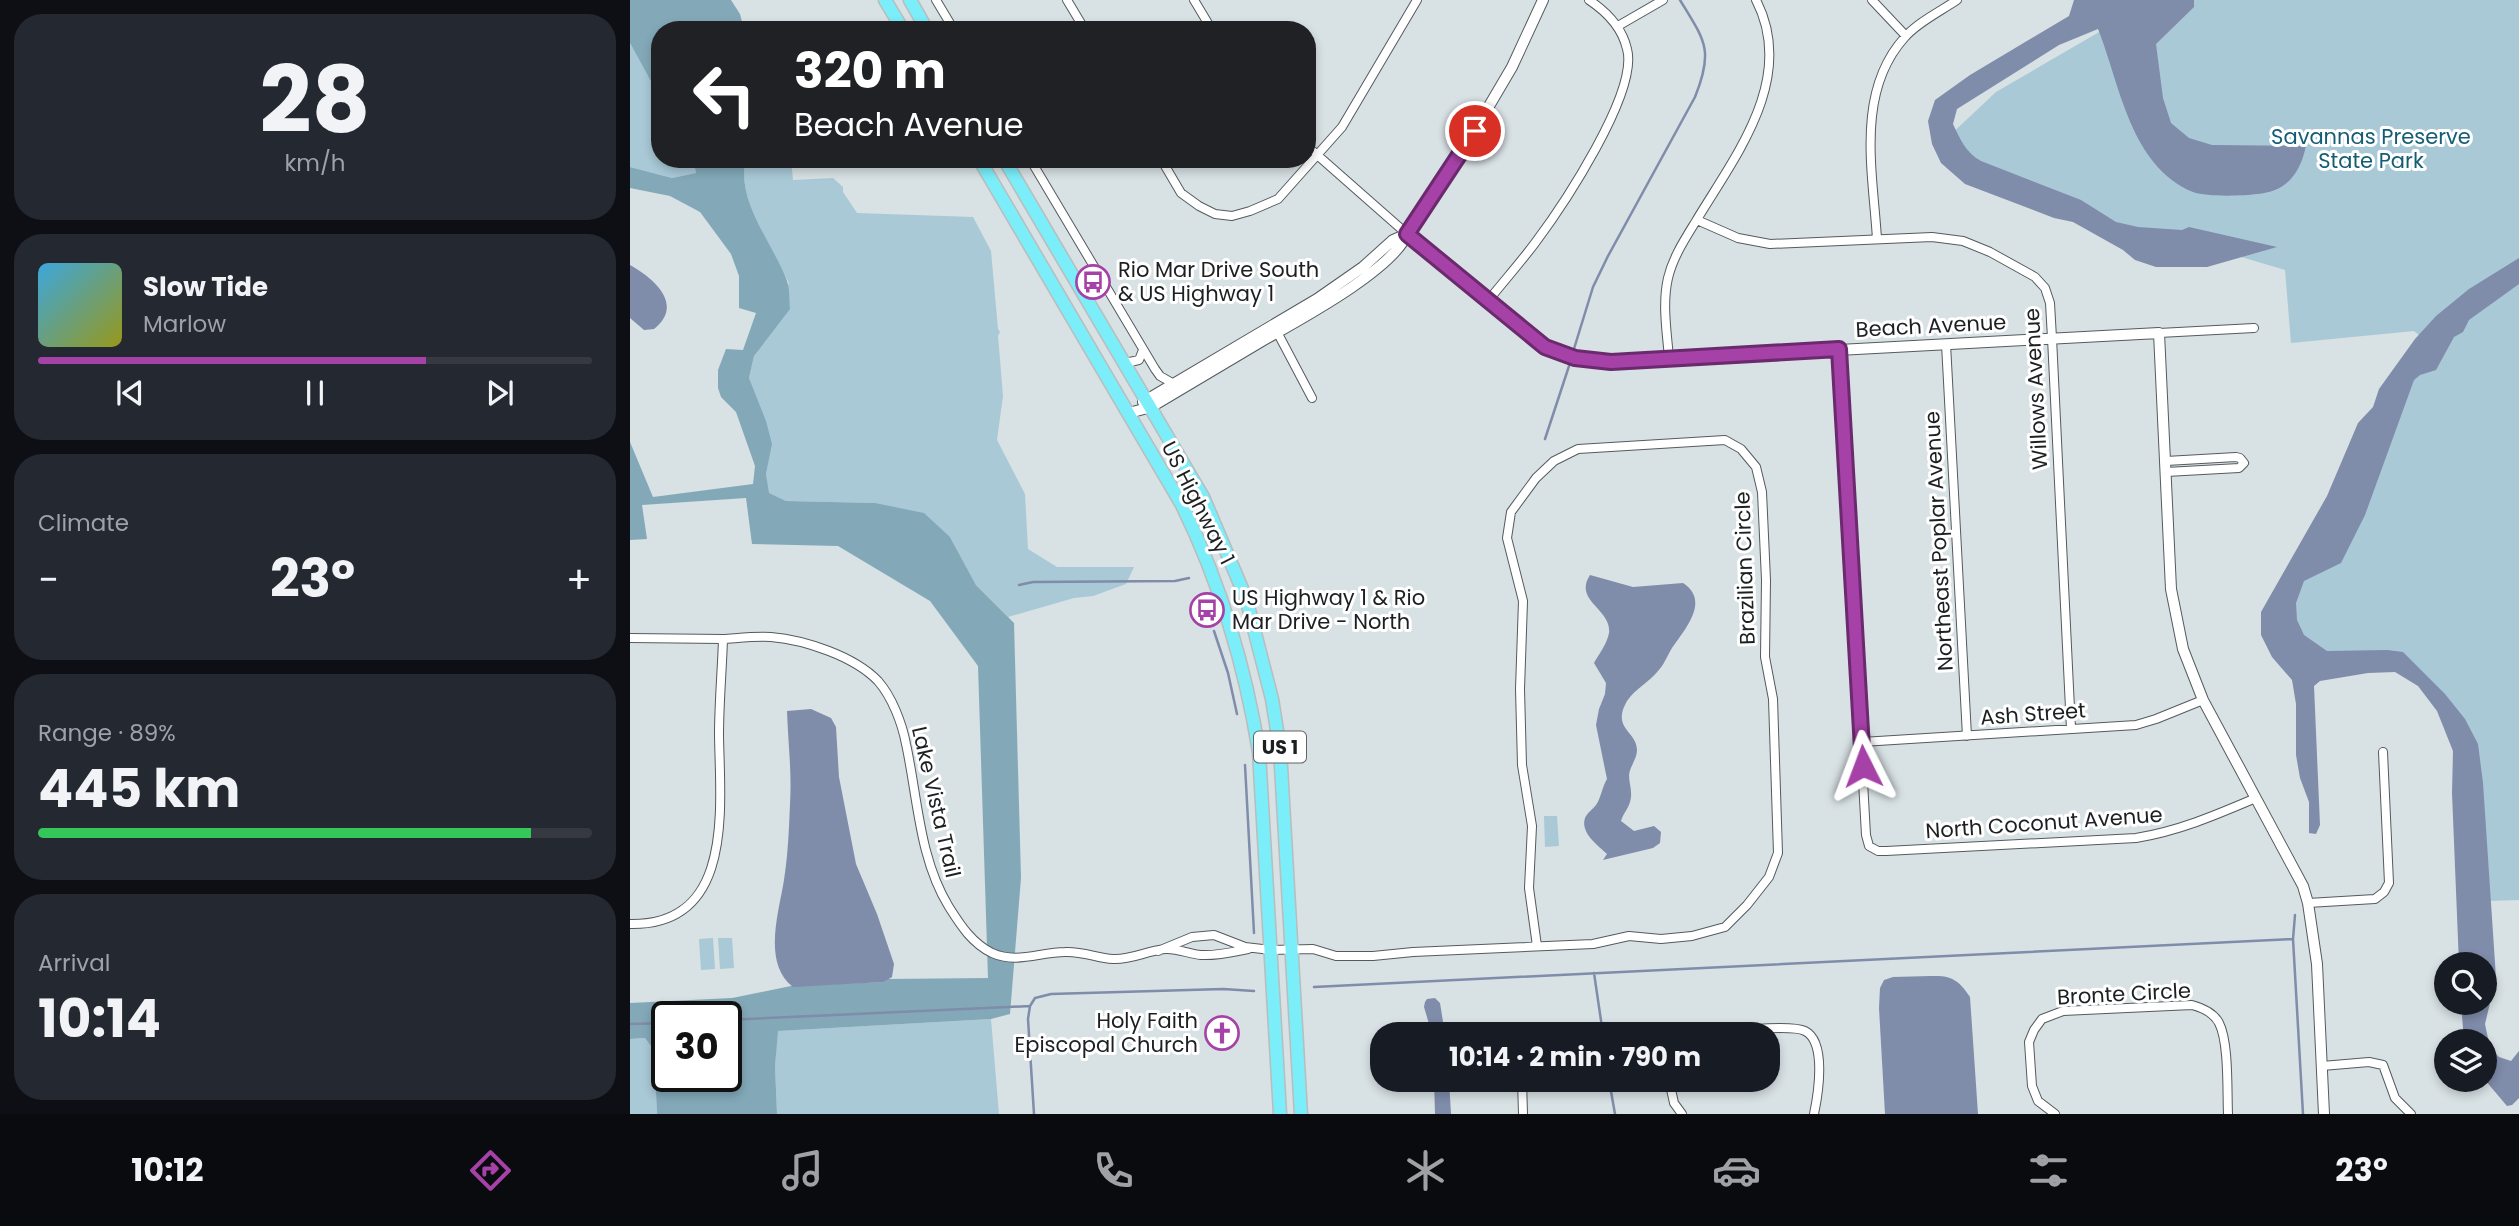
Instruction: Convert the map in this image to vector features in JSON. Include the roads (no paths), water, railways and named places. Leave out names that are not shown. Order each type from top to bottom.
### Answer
[{"type":"main road","points":[[885,0],[898,21]]},
{"type":"main road","points":[[910,0],[923,21]]},
{"type":"main road","name":"US Highway 1","points":[[984,168],[1129,413],[1196,534],[1224,603],[1251,701],[1259,752],[1280,1114]]},
{"type":"main road","name":"US Highway 1","points":[[1009,168],[1203,497],[1246,598],[1261,648],[1280,748],[1301,1114]]},
{"type":"street","points":[[936,0],[949,21]]},
{"type":"street","points":[[1067,0],[1080,21]]},
{"type":"street","points":[[1195,0],[1207,21]]},
{"type":"street","points":[[1317,155],[1342,127],[1417,0]]},
{"type":"street","points":[[1148,403],[1174,384],[1332,300],[1403,244],[1512,67],[1543,0]]},
{"type":"street","points":[[1488,301],[1535,243],[1614,116],[1627,82],[1628,51],[1618,26],[1601,8],[1588,0]]},
{"type":"street","points":[[1618,26],[1663,0]]},
{"type":"street","points":[[1669,358],[1665,314],[1668,279],[1678,252],[1751,129],[1765,96],[1767,34],[1756,0]]},
{"type":"street","points":[[1872,0],[1906,36]]},
{"type":"street","points":[[1877,239],[1871,137],[1872,104],[1884,68],[1906,36],[1957,0]]},
{"type":"street","name":"Beach Avenue","points":[[1317,155],[1488,301],[1545,347],[1564,356],[1611,362],[2254,328]]},
{"type":"street","points":[[1035,168],[1143,350],[1160,376],[1174,384]]},
{"type":"street","points":[[1166,168],[1181,193],[1215,214],[1232,216],[1278,199],[1305,168]]},
{"type":"street","name":"Willows Avenue","points":[[1697,220],[1738,238],[1770,244],[1954,239],[2010,261],[2035,277],[2045,288],[2050,303],[2071,729]]},
{"type":"street","points":[[1275,329],[1312,398]]},
{"type":"street","points":[[1129,413],[1275,329]]},
{"type":"street","points":[[2159,334],[2171,589],[2175,620],[2203,700],[2303,886],[2317,964],[2324,1114]]},
{"type":"street","name":"Northeast Poplar Avenue","points":[[1946,344],[1967,736]]},
{"type":"street","points":[[1839,349],[1861,742]]},
{"type":"street","points":[[1125,363],[1139,360],[1143,350]]},
{"type":"street","name":"Brazilian Circle","points":[[1292,949],[1313,948],[1336,956],[1373,956],[1593,944],[1629,936],[1661,939],[1692,936],[1725,927],[1747,905],[1769,877],[1777,853],[1773,699],[1765,657],[1766,580],[1762,492],[1756,467],[1741,449],[1725,440],[1578,449],[1554,461],[1511,512],[1507,537],[1523,601],[1520,689],[1522,765],[1532,826],[1530,888],[1537,946]]},
{"type":"street","points":[[2236,457],[2240,457],[2244,463],[2239,468],[2166,466],[2236,457]]},
{"type":"street","name":"Lake Vista Trail","points":[[630,638],[771,637],[811,645],[846,658],[878,681],[896,713],[906,742],[917,810],[932,873],[964,931],[993,953],[1012,958],[1065,951],[1123,959],[1158,951],[1176,950],[1197,955],[1218,955],[1255,948]]},
{"type":"street","points":[[630,924],[655,922],[673,917],[684,910],[699,894],[712,866],[720,812],[719,728],[723,639]]},
{"type":"street","name":"Ash Street","points":[[1861,742],[2136,725],[2203,700]]},
{"type":"street","name":"North Coconut Avenue","points":[[1861,742],[1866,835],[1867,843],[1872,849],[1886,851],[2136,838],[2167,833],[2198,823],[2256,799]]},
{"type":"street","points":[[2308,903],[2375,899],[2384,892],[2389,883],[2383,752]]},
{"type":"street","name":"Lake Vista Trail","points":[[1158,951],[1169,944],[1203,935],[1214,935],[1245,947],[1292,949]]},
{"type":"street","name":"Bronte Circle","points":[[2055,1114],[2038,1101],[2032,1086],[2029,1042],[2042,1019],[2063,1011],[2192,1005],[2201,1007],[2215,1017],[2223,1033],[2228,1114]]},
{"type":"street","points":[[1780,1028],[1803,1029],[1817,1046],[1818,1092],[1814,1114]]},
{"type":"street","points":[[2322,1066],[2369,1062],[2383,1065],[2395,1098],[2411,1114]]},
{"type":"street","points":[[1522,1092],[1523,1114]]},
{"type":"street","points":[[1672,1092],[1674,1102],[1682,1114]]},
{"type":"waterway","points":[[1573,352],[1593,287],[1695,97],[1701,81],[1704,46],[1696,26],[1680,0]]},
{"type":"waterway","points":[[1545,439],[1570,363]]},
{"type":"waterway","points":[[1019,585],[1033,582],[1175,581],[1189,578]]},
{"type":"waterway","points":[[1214,631],[1228,673],[1237,714]]},
{"type":"waterway","points":[[1245,765],[1254,933]]},
{"type":"waterway","points":[[2295,915],[2293,939],[2303,1114]]},
{"type":"waterway","points":[[1314,987],[2293,939]]},
{"type":"waterway","points":[[1594,973],[1601,1022]]},
{"type":"waterway","points":[[1034,1114],[1028,1019],[1030,1006],[1035,998],[1051,994],[1223,989],[1254,991]]},
{"type":"waterway","points":[[742,1019],[1030,1006]]},
{"type":"waterway","points":[[630,1024],[651,1023]]},
{"type":"waterway","points":[[1611,1092],[1615,1114]]},
{"type":"place","name":"Rio Mar Drive South & US Highway 1","points":[[1093,282]]},
{"type":"place","name":"US Highway 1 & Rio Mar Drive - North","points":[[1207,610]]},
{"type":"place","name":"Holy Faith Episcopal Church","points":[[1222,1033]]},
{"type":"park label","name":"Savannas Preserve State Park","points":[[2371,149]]}]
